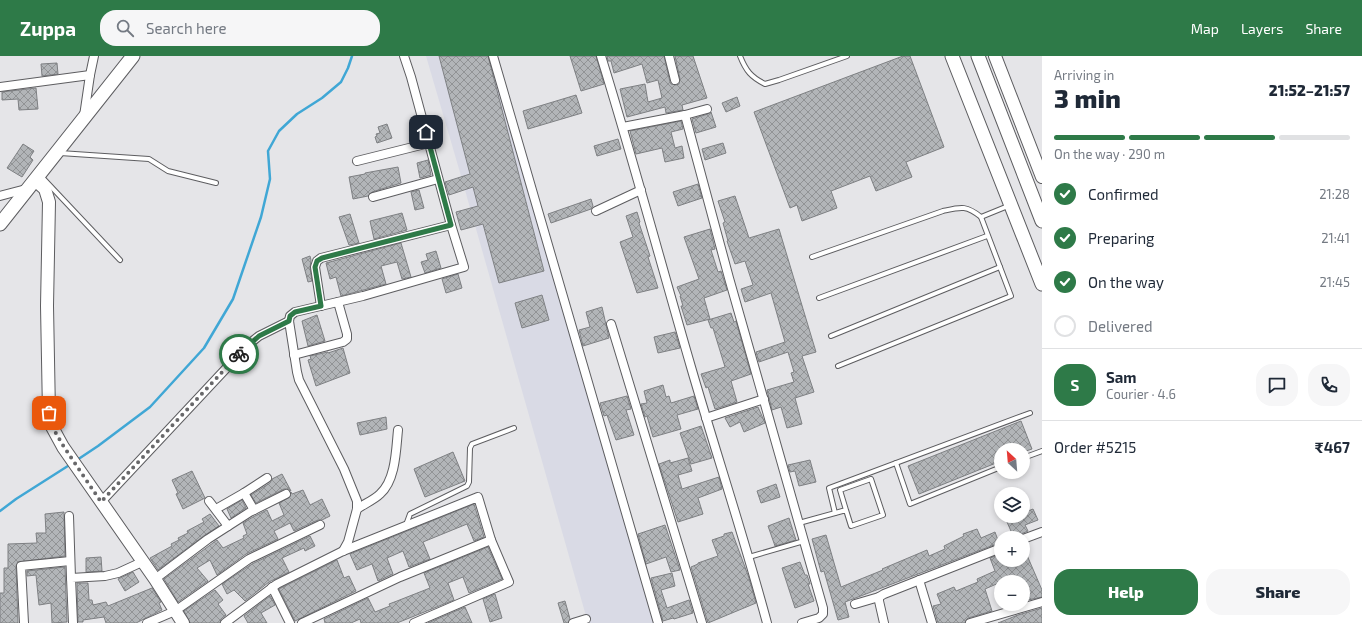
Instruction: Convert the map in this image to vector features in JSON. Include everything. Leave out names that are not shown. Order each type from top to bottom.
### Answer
[{"type":"main road","points":[[0,224],[133,56]]},
{"type":"main road","points":[[952,56],[1042,284]]},
{"type":"main road","points":[[978,56],[1042,221]]},
{"type":"street","points":[[83,119],[94,56]]},
{"type":"street","points":[[343,551],[348,542],[357,509],[357,501],[344,470],[299,380],[289,321],[290,316],[295,312],[338,302],[464,267],[404,56]]},
{"type":"street","points":[[493,56],[658,623]]},
{"type":"street","points":[[601,56],[623,127],[706,418],[749,557],[767,623]]},
{"type":"street","points":[[669,56],[675,80]]},
{"type":"street","points":[[995,56],[1042,177]]},
{"type":"street","points":[[0,87],[90,75]]},
{"type":"street","points":[[623,127],[685,115],[707,109]]},
{"type":"street","points":[[685,115],[823,608],[823,614],[819,618],[802,623]]},
{"type":"street","points":[[357,161],[429,143]]},
{"type":"street","points":[[373,197],[438,179]]},
{"type":"street","points":[[0,196],[34,181],[45,189],[49,202],[47,306],[49,413],[51,425],[101,502],[155,579],[182,623]]},
{"type":"street","points":[[596,211],[641,190]]},
{"type":"street","points":[[321,306],[315,267],[317,261],[322,258],[451,225]]},
{"type":"street","points":[[294,355],[343,342],[347,339],[338,302]]},
{"type":"street","points":[[101,502],[249,344],[259,336],[289,321]]},
{"type":"street","points":[[611,324],[702,623]]},
{"type":"street","points":[[706,418],[764,399]]},
{"type":"street","points":[[357,509],[381,494],[388,484],[394,465],[398,430]]},
{"type":"street","points":[[216,509],[244,494],[267,478]]},
{"type":"street","points":[[244,494],[254,510]]},
{"type":"street","points":[[155,579],[208,538],[254,510],[286,494]]},
{"type":"street","points":[[225,623],[272,587],[343,551],[478,497],[491,540],[509,582],[414,623]]},
{"type":"street","points":[[209,501],[228,526]]},
{"type":"street","points":[[69,516],[73,623]]},
{"type":"street","points":[[147,623],[175,611],[249,559],[320,525]]},
{"type":"street","points":[[1030,536],[1042,532]]},
{"type":"street","points":[[308,622],[400,577],[491,540]]},
{"type":"street","points":[[855,604],[879,597],[994,551]]},
{"type":"street","points":[[24,623],[21,566],[70,561]]},
{"type":"street","points":[[71,578],[112,575],[142,562]]},
{"type":"street","points":[[919,580],[932,623]]},
{"type":"street","points":[[272,587],[290,623]]},
{"type":"street","points":[[879,597],[884,623]]},
{"type":"street","points":[[970,623],[1042,602]]},
{"type":"street","points":[[573,623],[586,619]]},
{"type":"lane","points":[[740,56],[753,78],[765,84],[847,56]]},
{"type":"lane","points":[[57,152],[149,159],[168,171],[216,183]]},
{"type":"lane","points":[[34,181],[120,260]]},
{"type":"lane","points":[[981,217],[1011,205]]},
{"type":"lane","points":[[812,257],[943,211],[960,207],[971,209],[981,217],[1011,296],[838,366]]},
{"type":"lane","points":[[819,298],[988,236]]},
{"type":"lane","points":[[830,336],[1000,267]]},
{"type":"lane","points":[[835,513],[828,488],[1030,413]]},
{"type":"lane","points":[[406,526],[410,514],[467,486],[469,482],[470,448],[472,444],[514,428]]},
{"type":"lane","points":[[1030,455],[1042,451]]},
{"type":"lane","points":[[896,463],[910,504],[994,470]]},
{"type":"lane","points":[[871,479],[883,515],[851,526],[846,510],[840,490],[871,479]]},
{"type":"lane","points":[[799,524],[846,510]]},
{"type":"lane","points":[[749,557],[804,541]]},
{"type":"shaded area","points":[[426,56],[498,56],[658,623],[588,623]]},
{"type":"building","points":[[439,56],[488,56],[544,271],[499,283],[483,224],[461,230],[456,212],[478,206],[473,187],[449,195],[445,182],[470,174]]},
{"type":"building","points":[[570,56],[596,56],[604,84],[581,91]]},
{"type":"building","points":[[607,56],[664,56],[670,82],[671,84],[676,85],[679,84],[680,79],[675,56],[693,56],[707,98],[682,105],[683,110],[666,113],[665,107],[627,117],[620,89],[645,84],[648,102],[662,98],[658,80],[647,83],[642,64],[614,73],[611,61],[608,61]]},
{"type":"building","points":[[903,56],[910,56],[944,147],[906,162],[912,177],[876,191],[870,176],[831,191],[837,208],[802,221],[797,205],[790,208],[754,112]]},
{"type":"building","points":[[57,63],[58,74],[42,76],[41,64]]},
{"type":"building","points":[[36,88],[38,109],[19,110],[18,99],[2,100],[2,92]]},
{"type":"building","points":[[576,95],[582,113],[528,129],[523,111]]},
{"type":"building","points":[[737,97],[740,106],[726,112],[722,103]]},
{"type":"building","points":[[711,112],[716,127],[696,133],[692,119]]},
{"type":"building","points":[[681,121],[683,129],[671,132],[675,148],[682,146],[684,158],[665,162],[662,148],[636,154],[630,131]]},
{"type":"building","points":[[387,124],[392,138],[377,143],[375,137],[377,136],[376,134],[380,133],[378,127]]},
{"type":"building","points":[[618,139],[621,149],[597,156],[594,146]]},
{"type":"building","points":[[723,143],[726,153],[705,160],[702,149]]},
{"type":"building","points":[[23,144],[34,151],[30,157],[33,160],[22,177],[7,168]]},
{"type":"building","points":[[428,160],[431,175],[420,178],[417,163]]},
{"type":"building","points":[[398,167],[401,183],[372,192],[368,196],[353,199],[349,177]]},
{"type":"building","points":[[698,184],[702,198],[678,206],[673,192]]},
{"type":"building","points":[[419,190],[424,208],[415,210],[411,192]]},
{"type":"building","points":[[735,196],[749,238],[779,229],[816,352],[802,356],[814,392],[795,398],[802,424],[787,428],[781,407],[772,410],[767,390],[794,382],[791,373],[794,372],[788,352],[759,362],[756,352],[785,342],[771,293],[745,302],[741,289],[753,285],[745,261],[735,264],[727,241],[723,223],[725,222],[718,201]]},
{"type":"building","points":[[591,199],[593,206],[591,209],[551,223],[548,214]]},
{"type":"building","points":[[637,212],[650,256],[648,257],[658,288],[637,293],[620,242],[633,237],[626,216]]},
{"type":"building","points":[[402,213],[407,230],[374,239],[370,221]]},
{"type":"building","points":[[350,214],[359,243],[349,245],[339,217]]},
{"type":"building","points":[[710,229],[715,249],[711,250],[718,272],[721,271],[727,290],[704,298],[710,319],[687,325],[681,306],[683,306],[681,296],[677,287],[699,279],[684,237]]},
{"type":"building","points":[[401,243],[411,277],[402,279],[397,262],[381,266],[386,284],[341,296],[336,277],[330,279],[326,263]]},
{"type":"building","points":[[436,251],[441,268],[425,273],[421,262],[428,260],[426,254]]},
{"type":"building","points":[[310,256],[312,281],[308,282],[302,259]]},
{"type":"building","points":[[458,274],[462,288],[446,293],[442,279]]},
{"type":"building","points":[[542,295],[549,320],[522,328],[515,303]]},
{"type":"building","points":[[602,307],[609,338],[583,346],[579,330],[590,327],[586,312]]},
{"type":"building","points":[[731,313],[734,322],[736,321],[751,374],[731,381],[737,402],[715,409],[708,387],[706,388],[701,374],[725,367],[713,328],[711,328],[708,320]]},
{"type":"building","points":[[317,315],[325,341],[308,346],[302,321]]},
{"type":"building","points":[[675,332],[680,348],[658,353],[654,337]]},
{"type":"building","points":[[343,348],[350,373],[316,386],[308,360],[311,359],[310,356],[328,353]]},
{"type":"building","points":[[663,385],[666,397],[669,396],[671,403],[694,396],[698,409],[677,415],[681,429],[653,437],[647,416],[645,417],[641,404],[647,403],[644,391]]},
{"type":"building","points":[[627,396],[631,409],[626,410],[634,435],[616,440],[607,415],[604,416],[600,403]]},
{"type":"building","points":[[758,407],[765,423],[744,432],[740,422],[730,427],[725,418]]},
{"type":"building","points":[[386,417],[387,429],[360,435],[357,423]]},
{"type":"building","points":[[1021,421],[1030,443],[994,443],[994,464],[919,494],[908,466]]},
{"type":"building","points":[[701,426],[712,458],[691,464],[680,433]]},
{"type":"building","points":[[453,452],[465,481],[425,497],[414,469]]},
{"type":"building","points":[[688,458],[692,471],[678,475],[682,489],[719,477],[722,489],[698,498],[703,514],[678,522],[659,464],[670,460],[670,463]]},
{"type":"building","points":[[810,460],[816,482],[799,486],[795,471],[790,472],[788,465]]},
{"type":"building","points":[[192,471],[205,498],[183,509],[176,494],[178,493],[172,480]]},
{"type":"building","points":[[282,474],[291,491],[284,489],[256,503],[251,495],[270,483],[272,479]]},
{"type":"building","points":[[776,484],[780,497],[761,503],[757,491]]},
{"type":"building","points":[[303,490],[310,505],[322,499],[330,516],[294,531],[290,523],[274,531],[278,539],[246,554],[217,575],[210,560],[197,568],[208,581],[178,602],[164,579],[217,540],[223,548],[244,538],[243,536],[247,534],[243,523],[253,517],[267,510],[272,521],[284,515],[279,503],[290,497],[291,492],[292,494]]},
{"type":"building","points":[[242,500],[246,508],[231,518],[227,509]]},
{"type":"building","points":[[474,504],[484,537],[474,541],[467,524],[423,542],[430,559],[409,567],[403,551],[387,558],[393,574],[378,581],[372,564],[357,570],[350,554]]},
{"type":"building","points":[[1033,509],[1038,520],[1025,525],[1028,531],[1011,531],[1007,523],[1030,523],[1030,510]]},
{"type":"building","points":[[64,512],[65,556],[18,562],[16,566],[18,623],[0,623],[0,593],[4,593],[4,568],[8,568],[8,544],[37,543],[36,533],[46,533],[45,514]]},
{"type":"building","points":[[210,514],[219,526],[158,570],[150,558],[172,546],[171,544],[179,540],[178,538],[188,533],[187,531],[204,522],[202,519]]},
{"type":"building","points":[[789,518],[796,540],[775,546],[768,526]]},
{"type":"building","points":[[665,525],[680,570],[671,572],[666,557],[646,564],[638,534]]},
{"type":"building","points":[[977,529],[981,538],[994,532],[994,545],[845,602],[849,617],[838,620],[824,571],[821,572],[812,539],[826,535],[841,587],[927,550],[929,556],[945,549],[944,546],[964,536],[963,534]]},
{"type":"building","points":[[732,532],[749,578],[756,603],[708,623],[691,567],[718,556],[712,540]]},
{"type":"building","points":[[310,536],[315,546],[305,551],[304,548],[282,558],[289,572],[269,582],[245,601],[234,590],[227,594],[222,584],[252,564]]},
{"type":"building","points":[[488,547],[502,579],[469,593],[463,577],[448,583],[454,600],[397,623],[361,623],[360,619],[351,623],[325,623],[324,619],[368,598],[375,612],[390,606],[389,604],[430,588],[424,573]]},
{"type":"building","points":[[101,557],[102,571],[86,572],[86,558]]},
{"type":"building","points":[[994,557],[994,567],[1030,567],[1030,562],[1042,590],[1042,597],[1030,600],[1030,575],[994,575],[994,585],[985,589],[992,611],[968,618],[965,623],[938,623],[933,606],[941,604],[937,594],[954,587],[956,591],[978,582],[977,579],[995,571],[990,558]]},
{"type":"building","points":[[337,560],[344,578],[349,576],[356,591],[295,621],[279,589]]},
{"type":"building","points":[[800,562],[805,575],[807,575],[810,584],[808,584],[814,601],[795,608],[782,568]]},
{"type":"building","points":[[65,567],[67,622],[52,623],[51,603],[39,605],[36,575],[27,576],[27,571]]},
{"type":"building","points":[[133,572],[139,582],[125,591],[118,579]]},
{"type":"building","points":[[672,573],[675,586],[661,590],[667,608],[689,600],[693,613],[663,621],[651,578]]},
{"type":"building","points":[[77,583],[88,583],[89,600],[92,600],[93,605],[106,602],[108,606],[152,588],[161,602],[159,603],[162,610],[136,623],[106,623],[104,617],[78,622]]},
{"type":"building","points":[[215,590],[223,600],[218,604],[226,615],[221,619],[220,623],[190,623],[184,611]]},
{"type":"building","points":[[495,594],[502,618],[490,622],[483,599]]},
{"type":"building","points":[[270,596],[275,605],[261,613],[267,623],[248,623],[244,616]]},
{"type":"building","points":[[565,601],[570,619],[568,623],[564,623],[558,603]]},
{"type":"building","points":[[465,607],[472,623],[428,623]]},
{"type":"building","points":[[1042,608],[1042,623],[998,623],[1018,615]]},
{"type":"waterway","points":[[77,460],[150,407],[204,348],[233,299],[261,217],[270,179],[268,151],[279,131],[297,114],[322,98],[341,82],[352,56]]},
{"type":"waterway","points":[[0,511],[71,464]]},
{"type":"way so far","points":[[49,413],[51,425],[101,502],[239,354]]},
{"type":"route","points":[[239,354],[259,336],[289,321],[290,316],[295,312],[321,306],[315,267],[317,261],[322,258],[451,225],[426,132]]}]
